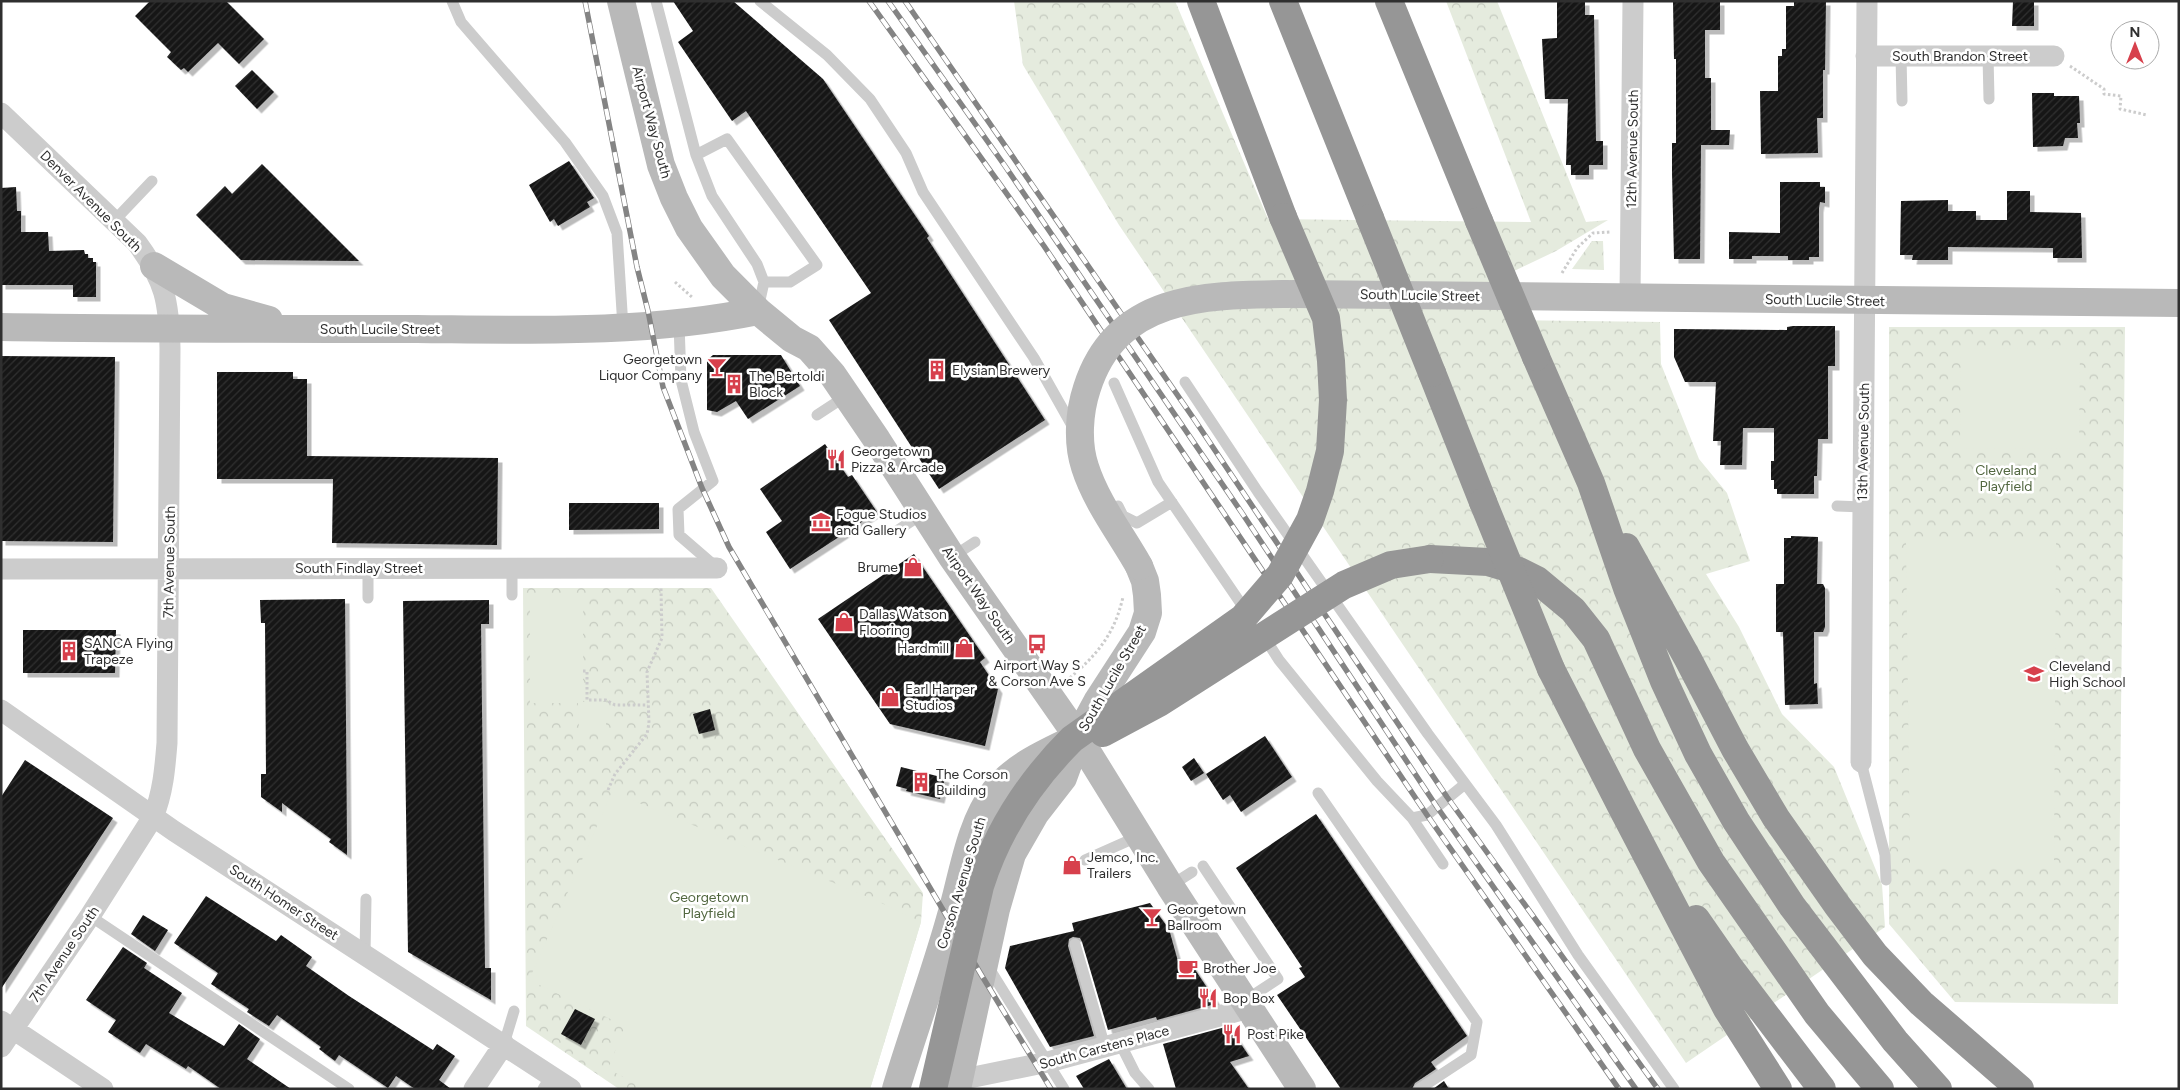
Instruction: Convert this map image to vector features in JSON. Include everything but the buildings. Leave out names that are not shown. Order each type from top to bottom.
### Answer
[{"type":"highway","points":[[934,1089],[980,886],[989,858],[1019,802],[1048,763],[1072,739],[1243,618],[1280,575],[1310,520],[1320,491],[1330,451],[1333,400],[1326,318],[1283,217],[1201,1]]},
{"type":"highway","points":[[1283,1],[1551,668],[1622,810],[1727,1009],[1778,1089]]},
{"type":"highway","points":[[1389,1],[1591,484],[1627,588],[1664,681],[1698,754],[1736,821],[1792,906],[1895,1041],[1938,1089]]},
{"type":"highway","points":[[1591,484],[1688,659],[1735,749],[1776,818],[1832,897],[1875,954],[1920,1003],[2020,1089]]},
{"type":"highway","points":[[1048,763],[1160,703],[1344,585],[1391,565],[1430,559],[1488,562],[1520,571],[1543,584],[1573,610],[1596,639],[1647,749],[1711,862],[1817,1014],[1880,1089]]},
{"type":"highway","points":[[1622,810],[1730,968],[1822,1089]]},
{"type":"street","name":"Airport Way South","points":[[620,1],[661,165],[674,198],[705,253],[723,276],[758,311],[792,339],[809,348],[822,362],[952,557],[1078,737],[1139,836],[1181,879],[1246,1004],[1302,1089]]},
{"type":"street","name":"12th Avenue South","points":[[1630,297],[1633,1]]},
{"type":"street","name":"13th Avenue South","points":[[1861,762],[1867,1]]},
{"type":"street","name":"South Brandon Street","points":[[1866,56],[2054,56]]},
{"type":"street","name":"Denver Avenue South","points":[[1,113],[137,243],[154,266],[163,286],[168,304],[170,329]]},
{"type":"street","points":[[154,266],[223,306],[253,316],[319,329]]},
{"type":"street","name":"South Lucile Street","points":[[1078,737],[1098,700],[1142,632],[1148,613],[1145,580],[1139,566],[1092,487],[1084,465],[1080,444],[1083,399],[1100,358],[1117,337],[1152,312],[1184,300],[1221,295],[1288,294],[1865,301],[2179,302]]},
{"type":"street","name":"South Lucile Street","points":[[1,327],[574,330],[679,324],[716,320],[758,311]]},
{"type":"street","name":"7th Avenue South","points":[[1,1047],[7,1025],[90,916],[158,806],[165,772],[167,744],[170,329]]},
{"type":"street","name":"South Findlay Street","points":[[1,569],[717,568]]},
{"type":"street","name":"South Homer Street","points":[[1,710],[153,816],[504,1044],[547,1082],[571,1089]]},
{"type":"street","points":[[958,1085],[1003,880],[1012,854],[1035,814],[1063,778],[1078,737]]},
{"type":"street","name":"Corson Avenue South","points":[[896,1089],[950,920],[976,825],[984,808],[1011,775],[1039,756],[1078,737]]},
{"type":"street","name":"South Carstens Place","points":[[958,1085],[1112,1045],[1246,1004]]},
{"type":"street","points":[[921,1011],[973,1022]]},
{"type":"street","points":[[7,1025],[103,1089]]},
{"type":"street","points":[[474,1089],[504,1044]]},
{"type":"lane","points":[[452,1],[461,22],[565,142],[603,196],[617,233],[622,327]]},
{"type":"lane","points":[[656,1],[696,155],[712,196],[757,264],[764,282],[758,311]]},
{"type":"lane","points":[[760,1],[827,55],[870,99],[906,153],[923,192],[1034,358],[1100,474]]},
{"type":"lane","points":[[1901,56],[1902,101]]},
{"type":"lane","points":[[1988,56],[1989,99]]},
{"type":"lane","points":[[696,155],[727,139],[818,265],[790,282],[764,282]]},
{"type":"lane","points":[[114,221],[152,180]]},
{"type":"lane","points":[[679,324],[681,380],[694,432],[713,481],[678,509],[679,535],[717,568]]},
{"type":"lane","points":[[1185,382],[1264,500],[1496,825],[1578,955],[1674,1089]]},
{"type":"lane","points":[[1114,383],[1158,482],[1280,660],[1377,782],[1412,818],[1443,864]]},
{"type":"lane","points":[[817,415],[846,396]]},
{"type":"lane","points":[[1114,499],[1123,516],[1137,523],[1172,502]]},
{"type":"lane","points":[[1837,506],[1863,506]]},
{"type":"lane","points":[[898,530],[924,513]]},
{"type":"lane","points":[[952,557],[975,542]]},
{"type":"lane","points":[[368,568],[368,598]]},
{"type":"lane","points":[[512,568],[512,595]]},
{"type":"lane","name":"13th Avenue South","points":[[1861,762],[1884,855],[1886,880]]},
{"type":"lane","points":[[1412,818],[1427,815],[1465,784]]},
{"type":"lane","points":[[1318,792],[1477,1022],[1471,1055],[1419,1089]]},
{"type":"lane","points":[[1084,860],[1139,836]]},
{"type":"lane","points":[[1202,866],[1278,979],[1246,1004]]},
{"type":"lane","points":[[365,954],[366,899]]},
{"type":"lane","points":[[90,916],[349,1089]]},
{"type":"lane","points":[[1076,944],[1112,1045],[1149,1089]]},
{"type":"lane","points":[[985,962],[1064,1089]]},
{"type":"lane","points":[[504,1044],[514,1011]]},
{"type":"path","points":[[2084,74],[2104,89],[2104,94],[2121,96],[2120,109],[2147,115]]},
{"type":"path","points":[[1560,276],[1577,248],[1593,233],[1614,232]]},
{"type":"path","points":[[675,282],[696,301]]},
{"type":"path","points":[[608,790],[615,774],[647,734],[647,672],[662,638],[660,568]]},
{"type":"path","points":[[1064,682],[1090,661],[1112,628],[1123,592]]},
{"type":"path","points":[[583,671],[587,671],[587,700],[606,700],[616,705],[648,705]]},
{"type":"green space","points":[[1014,1],[1175,1],[1268,219],[1531,222],[1446,1],[1497,1],[1586,222],[1608,220],[1556,251],[1512,272],[1512,320],[1660,322],[1661,364],[1699,459],[1727,493],[1750,561],[1706,574],[1739,627],[1782,714],[1834,767],[1882,885],[1885,927],[1686,1063],[1119,225],[1023,65]]},
{"type":"green space","points":[[1592,241],[1603,241],[1604,270],[1572,269]]},
{"type":"green space","name":"Cleveland Playfield","points":[[1889,327],[2125,327],[2118,1004],[1955,1002],[1889,924]]},
{"type":"green space","points":[[1961,348],[2080,349],[2079,449],[1960,448]]},
{"type":"green space","points":[[1906,542],[2056,542],[2054,863],[1910,863]]},
{"type":"green space","name":"Georgetown Playfield","points":[[523,588],[711,588],[923,893],[921,922],[870,1089],[619,1089],[526,1026]]},
{"type":"green space","points":[[530,596],[583,596],[583,702],[606,702],[606,730],[579,730],[578,703],[530,703]]},
{"type":"green space","points":[[612,792],[873,899],[921,922],[870,1089],[647,1089],[608,1069],[625,1026],[529,980]]},
{"type":"railway","points":[[585,1],[637,267],[663,387],[702,488],[729,547],[982,976],[1051,1089]]},
{"type":"railway","points":[[869,1],[1044,246],[1427,815],[1619,1089]]},
{"type":"railway","points":[[888,1],[1005,166],[1242,513],[1437,807],[1636,1089]]},
{"type":"railway","points":[[905,1],[1194,419],[1447,797],[1658,1089]]},
{"type":"place","name":"Georgetown Liquor Company","points":[[717,367]]},
{"type":"place","name":"Elysian Brewery","points":[[937,370]]},
{"type":"place","name":"The Bertoldi Block","points":[[734,384]]},
{"type":"place","name":"Georgetown Pizza & Arcade","points":[[836,459]]},
{"type":"place","name":"Fogue Studios and Gallery","points":[[821,522]]},
{"type":"place","name":"Brume","points":[[913,567]]},
{"type":"place","name":"Dallas Watson Flooring","points":[[844,622]]},
{"type":"place","name":"Airport Way S & Corson Ave S","points":[[1037,644]]},
{"type":"place","name":"Hardmill","points":[[964,648]]},
{"type":"place","name":"SANCA Flying Trapeze","points":[[69,651]]},
{"type":"place","name":"Cleveland High School","points":[[2034,674]]},
{"type":"place","name":"Earl Harper Studios","points":[[890,697]]},
{"type":"place","name":"The Corson Building","points":[[921,782]]},
{"type":"place","name":"Jemco, Inc. Trailers","points":[[1072,865]]},
{"type":"place","name":"Georgetown Ballroom","points":[[1152,917]]},
{"type":"place","name":"Brother Joe","points":[[1188,968]]},
{"type":"place","name":"Bop Box","points":[[1208,998]]},
{"type":"place","name":"Post Pike","points":[[1232,1034]]}]
